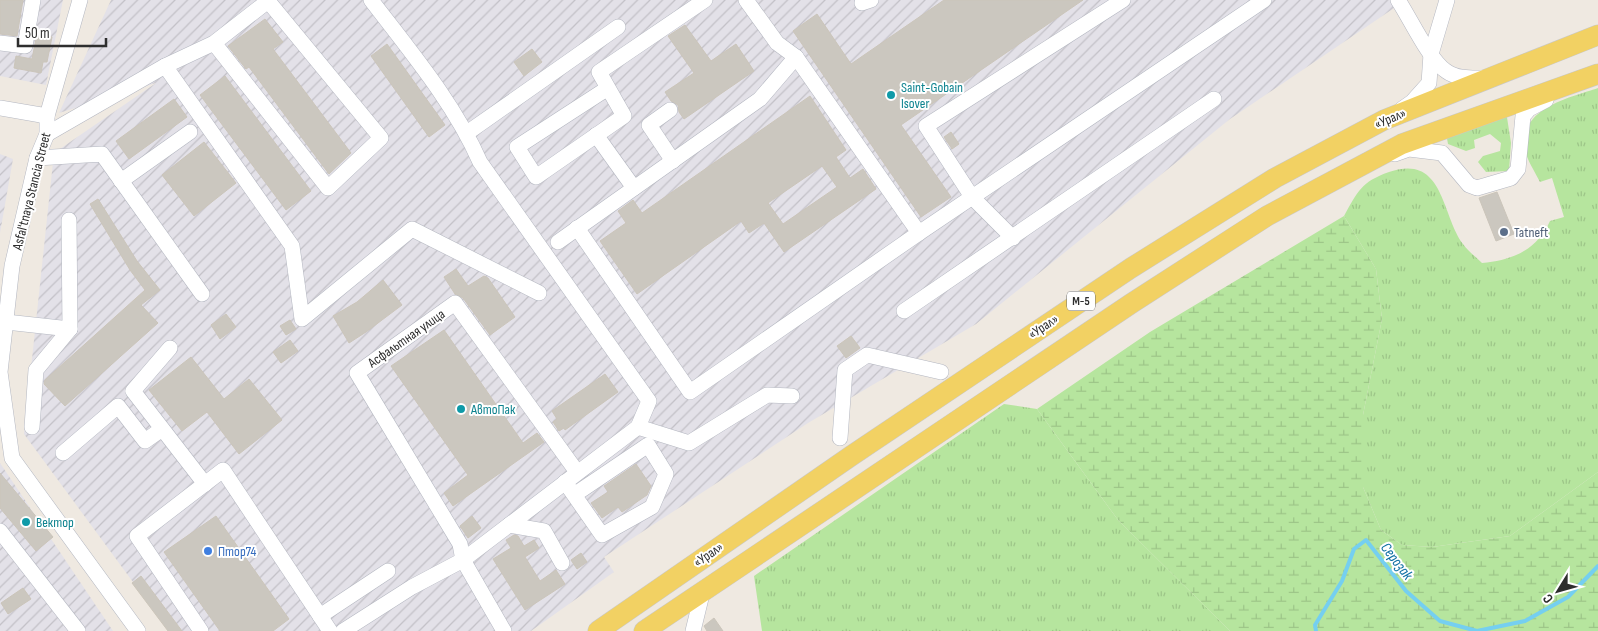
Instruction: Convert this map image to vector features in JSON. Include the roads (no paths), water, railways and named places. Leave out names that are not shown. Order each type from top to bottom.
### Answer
[{"type":"main road","name":"«Урал»","points":[[598,631],[851,456],[1131,268],[1274,178],[1384,120],[1598,34]]},
{"type":"main road","name":"«Урал»","points":[[644,631],[1266,216],[1402,144],[1592,76]]},
{"type":"street","points":[[0,43],[24,46],[33,0]]},
{"type":"street","points":[[46,116],[80,0]]},
{"type":"street","points":[[343,631],[412,587],[463,560],[510,525],[638,427],[649,401],[480,162],[467,133],[371,0]]},
{"type":"street","points":[[608,88],[517,147],[536,177],[624,116],[599,72],[705,0]]},
{"type":"street","points":[[746,0],[777,43],[796,57],[919,232]]},
{"type":"street","points":[[1013,238],[972,197],[926,126],[1123,0]]},
{"type":"street","points":[[577,228],[690,392],[919,232],[1264,0]]},
{"type":"street","points":[[1398,0],[1431,54],[1445,71],[1460,77],[1488,78]]},
{"type":"street","points":[[1384,120],[1412,102],[1429,83],[1431,54],[1447,0]]},
{"type":"street","points":[[47,134],[165,66],[214,43],[268,1],[381,138],[328,188],[214,43]]},
{"type":"street","points":[[467,133],[618,27]]},
{"type":"street","points":[[558,242],[760,99],[796,57]]},
{"type":"street","points":[[165,66],[292,246],[302,319],[412,229],[539,293]]},
{"type":"street","points":[[1356,168],[1409,149],[1442,153],[1469,185],[1477,188],[1510,178],[1518,169],[1523,116],[1529,109],[1592,76]]},
{"type":"street","points":[[904,311],[1214,99]]},
{"type":"street","name":"Asfal'tnaya Stancia Street","points":[[0,108],[46,116],[47,134],[37,158],[6,265],[6,322],[0,372],[12,458],[138,631]]},
{"type":"street","points":[[670,110],[649,125],[673,160]]},
{"type":"street","points":[[121,181],[190,132]]},
{"type":"street","points":[[596,135],[634,188]]},
{"type":"street","points":[[37,158],[102,154],[202,294]]},
{"type":"street","points":[[32,427],[36,370],[70,329],[69,220]]},
{"type":"street","name":"Асфальтная улица","points":[[499,629],[463,560],[460,544],[357,373],[455,303],[577,472]]},
{"type":"street","points":[[6,322],[70,329]]},
{"type":"street","points":[[170,348],[132,391],[205,484]]},
{"type":"street","points":[[840,438],[845,370],[860,360],[868,355],[941,372]]},
{"type":"street","points":[[638,427],[689,443],[767,395],[792,396]]},
{"type":"street","points":[[63,453],[118,406],[145,441],[162,429]]},
{"type":"street","points":[[565,482],[574,495],[602,535],[652,507],[666,474],[648,445],[574,495]]},
{"type":"street","points":[[201,631],[137,536],[223,470],[322,625],[388,572]]},
{"type":"street","points":[[510,525],[544,531],[562,564]]},
{"type":"street","points":[[0,531],[78,631]]},
{"type":"street","points":[[693,631],[703,590]]},
{"type":"waterway","name":"Серозак","points":[[1316,631],[1315,625],[1342,581],[1354,549],[1366,540],[1406,591],[1440,621],[1477,631]]},
{"type":"waterway","name":"Серозак","points":[[1477,631],[1525,621],[1568,597],[1598,566]]},
{"type":"place","name":"Saint-Gobain Isover","points":[[891,95]]},
{"type":"place","name":"Tatneft","points":[[1504,232]]},
{"type":"place","name":"АвтоПак","points":[[461,409]]},
{"type":"place","name":"Вектор","points":[[26,522]]},
{"type":"place","name":"Птор74","points":[[208,551]]}]
